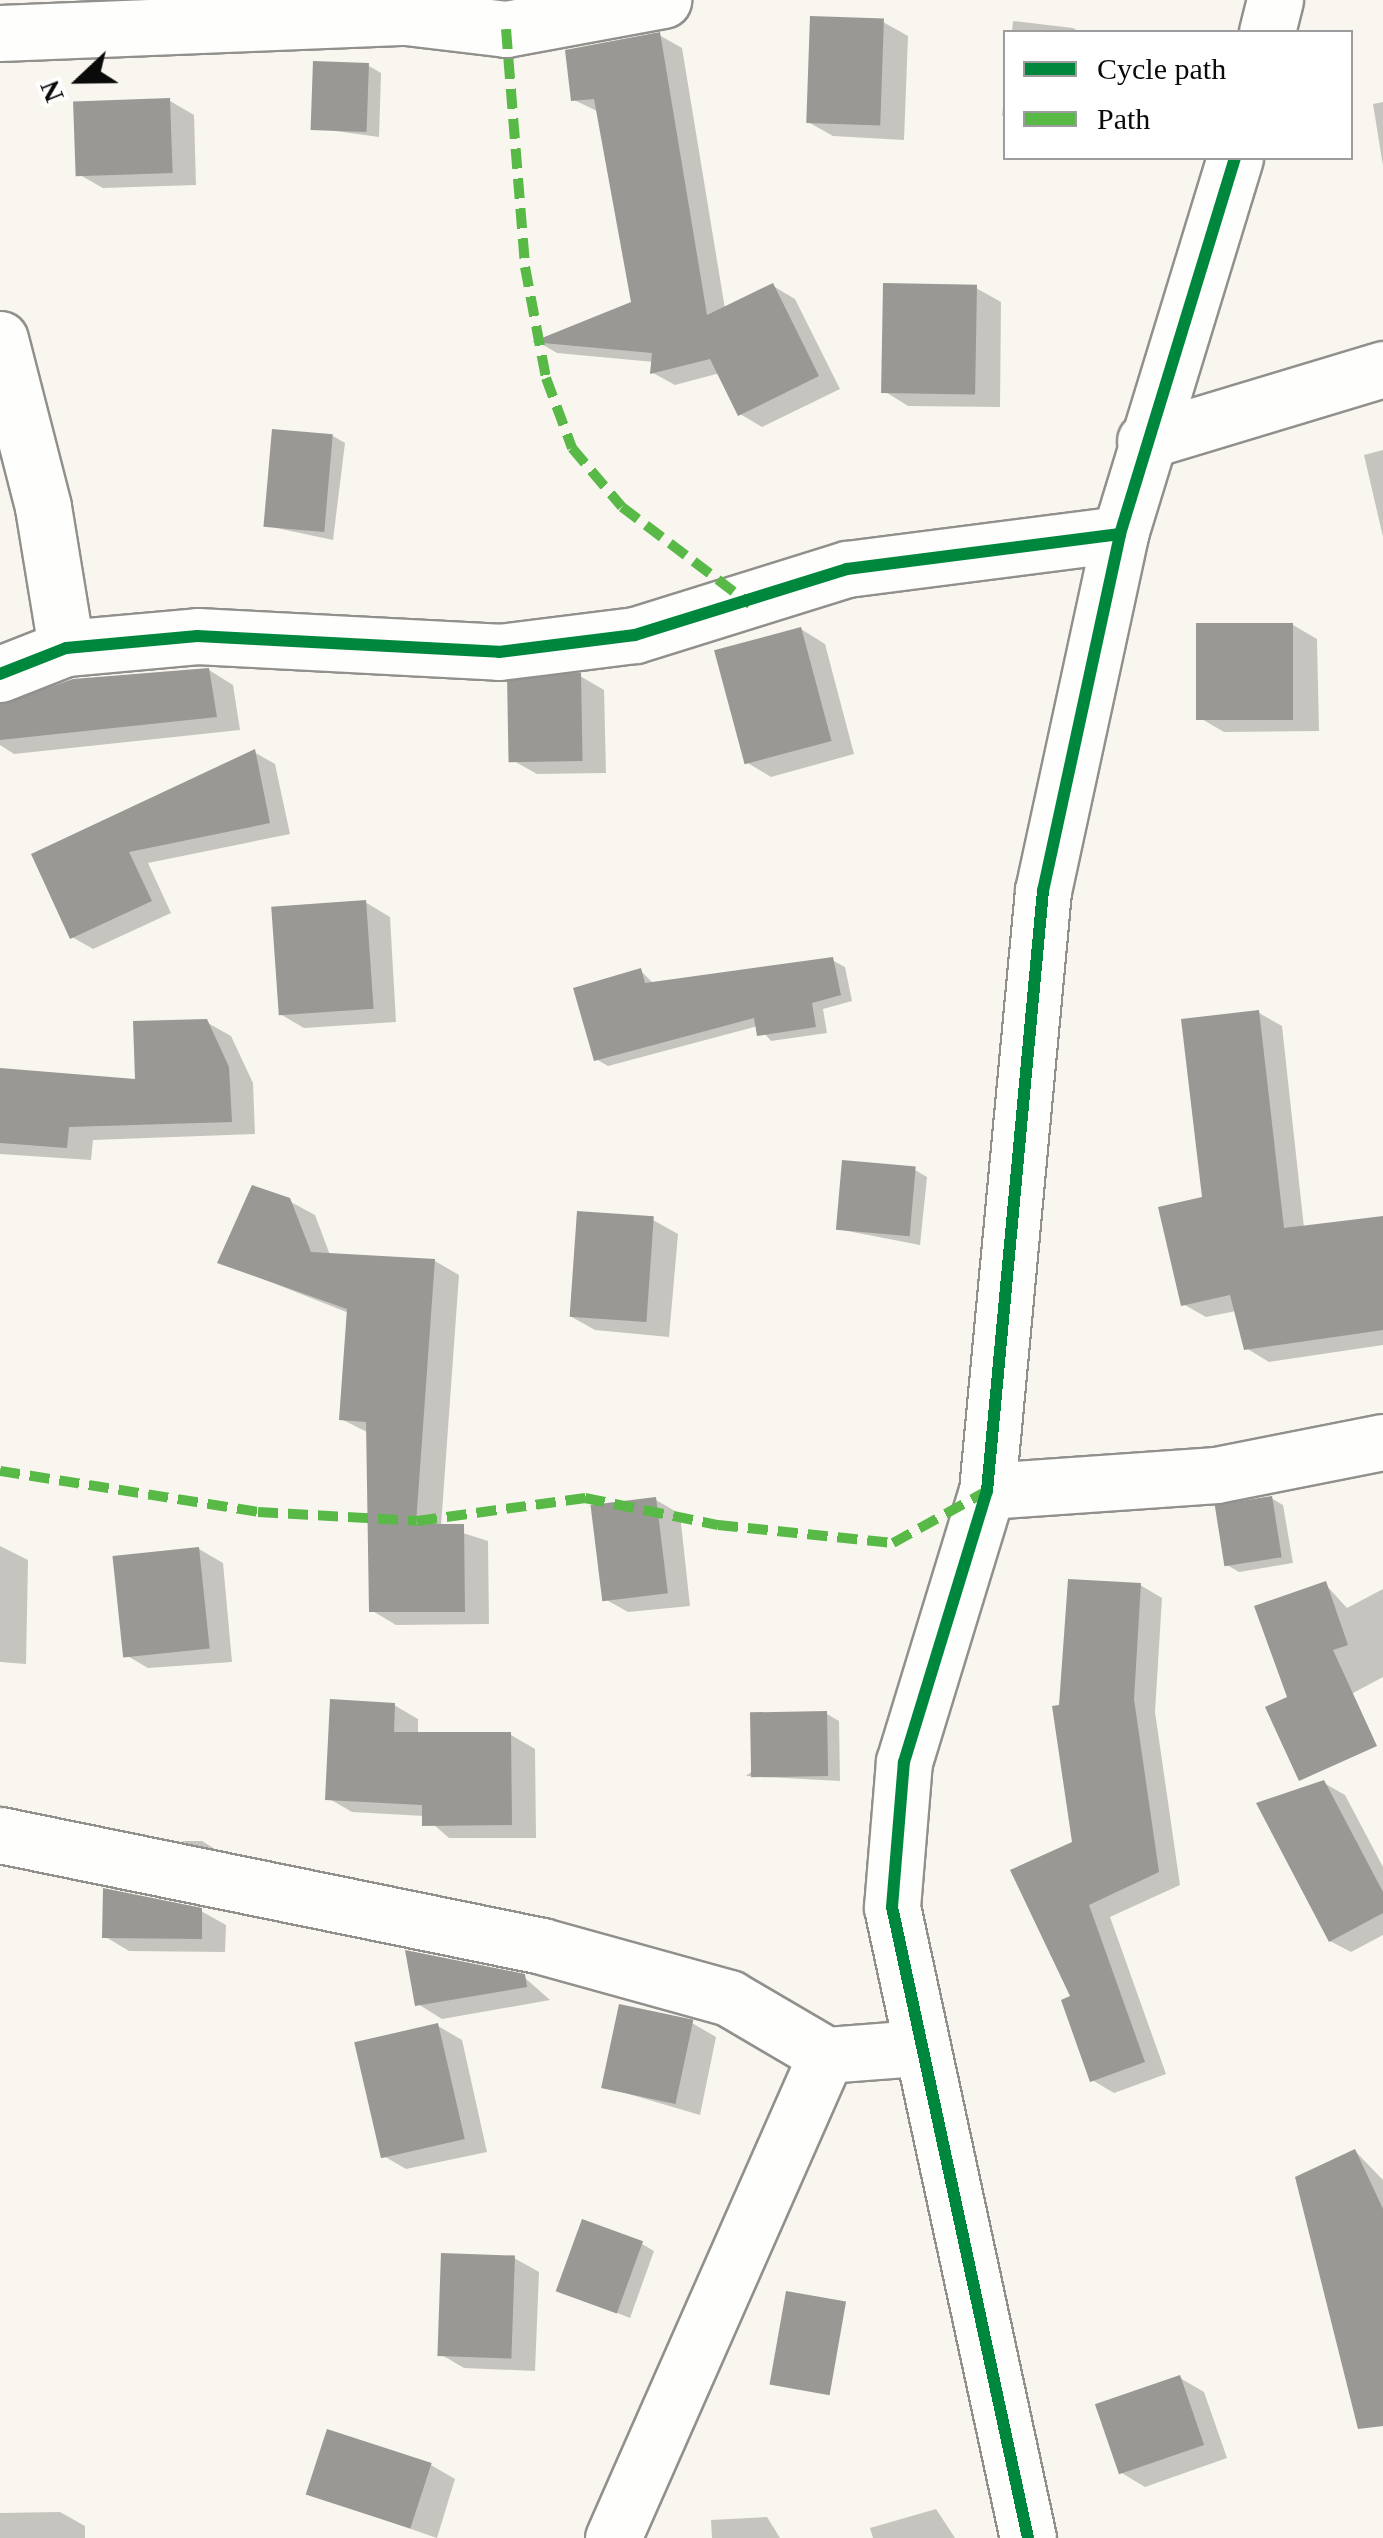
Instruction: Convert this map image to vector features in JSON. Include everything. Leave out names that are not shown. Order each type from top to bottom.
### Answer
[{"type":"street","points":[[0,33],[406,17],[506,29],[663,0]]},
{"type":"street","points":[[1268,30],[1275,0]]},
{"type":"street","points":[[1028,2538],[916,2048],[892,1907],[904,1762],[987,1490],[1043,891],[1120,534],[1144,441],[1235,160]]},
{"type":"street","points":[[0,339],[43,507],[66,648]]},
{"type":"street","points":[[1144,441],[1383,368]]},
{"type":"street","points":[[0,674],[66,648],[197,636],[498,652],[635,635],[847,569],[1120,534]]},
{"type":"street","points":[[987,1490],[1216,1474],[1383,1442]]},
{"type":"street","points":[[0,1835],[542,1946],[728,1998],[826,2055],[916,2048]]},
{"type":"street","points":[[614,2538],[826,2055]]},
{"type":"building","points":[[810,16],[884,19],[880,126],[806,123]]},
{"type":"building","points":[[660,32],[707,315],[773,283],[819,376],[738,416],[710,359],[650,374],[652,353],[532,342],[631,302],[594,99],[571,101],[565,50]]},
{"type":"building","points":[[313,61],[369,63],[367,132],[311,130]]},
{"type":"building","points":[[170,98],[173,173],[76,176],[73,101]]},
{"type":"building","points":[[883,283],[977,285],[975,395],[881,393]]},
{"type":"building","points":[[272,429],[333,434],[324,532],[263,527]]},
{"type":"building","points":[[1196,623],[1293,623],[1293,720],[1196,720]]},
{"type":"building","points":[[801,627],[832,741],[745,764],[714,650]]},
{"type":"building","points":[[209,668],[217,717],[0,740],[0,704],[73,679]]},
{"type":"building","points":[[581,673],[583,761],[509,762],[507,674]]},
{"type":"building","points":[[255,749],[270,823],[129,852],[152,901],[70,939],[31,854]]},
{"type":"building","points":[[366,900],[374,1009],[279,1015],[271,907]]},
{"type":"building","points":[[833,957],[841,995],[812,1003],[816,1027],[757,1036],[754,1018],[594,1061],[573,988],[641,968],[645,983]]},
{"type":"building","points":[[1259,1010],[1284,1228],[1383,1216],[1383,1330],[1244,1350],[1230,1295],[1181,1306],[1158,1207],[1202,1197],[1181,1019]]},
{"type":"building","points":[[207,1019],[229,1067],[232,1122],[69,1127],[67,1148],[0,1143],[0,1068],[135,1079],[133,1021]]},
{"type":"building","points":[[842,1160],[916,1166],[910,1236],[836,1230]]},
{"type":"building","points":[[252,1185],[290,1198],[311,1252],[435,1259],[416,1524],[464,1524],[465,1612],[369,1612],[366,1422],[339,1420],[347,1309],[217,1263]]},
{"type":"building","points":[[577,1211],[654,1216],[646,1322],[570,1317]]},
{"type":"building","points":[[1272,1496],[1282,1557],[1224,1566],[1215,1505]]},
{"type":"building","points":[[656,1497],[668,1593],[602,1601],[590,1505]]},
{"type":"building","points":[[199,1547],[210,1648],[123,1658],[112,1556]]},
{"type":"building","points":[[1068,1579],[1141,1583],[1134,1699],[1159,1872],[1089,1905],[1145,2062],[1090,2082],[1061,2000],[1070,1996],[1010,1870],[1072,1842],[1052,1706],[1059,1705]]},
{"type":"building","points":[[1326,1581],[1348,1645],[1333,1650],[1377,1746],[1299,1781],[1265,1707],[1287,1697],[1254,1606]]},
{"type":"building","points":[[330,1699],[395,1703],[394,1732],[511,1732],[512,1825],[422,1826],[422,1805],[325,1800]]},
{"type":"building","points":[[827,1711],[828,1776],[751,1777],[750,1712]]},
{"type":"building","points":[[1324,1780],[1383,1892],[1383,1913],[1329,1942],[1256,1803]]},
{"type":"building","points":[[103,1888],[202,1908],[202,1939],[102,1938]]},
{"type":"building","points":[[405,1950],[525,1974],[527,1987],[415,2006]]},
{"type":"building","points":[[619,2004],[693,2020],[675,2104],[601,2088]]},
{"type":"building","points":[[438,2023],[465,2139],[381,2158],[354,2042]]},
{"type":"building","points":[[1355,2149],[1383,2209],[1383,2426],[1358,2429],[1295,2177]]},
{"type":"building","points":[[582,2219],[643,2241],[617,2314],[556,2291]]},
{"type":"building","points":[[441,2253],[515,2256],[511,2359],[437,2356]]},
{"type":"building","points":[[786,2291],[846,2302],[830,2395],[770,2385]]},
{"type":"building","points":[[1180,2375],[1204,2445],[1119,2474],[1095,2404]]},
{"type":"building","points":[[327,2429],[432,2463],[410,2529],[306,2495]]},
{"type":"marked path","points":[[506,29],[525,267],[546,378],[572,448],[622,507],[750,604]]},
{"type":"marked path","points":[[0,1471],[258,1512],[417,1521],[585,1498],[718,1525],[893,1543],[987,1491]]},
{"type":"cycle path","points":[[1028,2538],[892,1907],[904,1762],[987,1491],[1043,891],[1120,534],[1234,160]]},
{"type":"cycle path","points":[[0,674],[66,648],[197,636],[499,652],[635,635],[847,569],[1120,534]]}]
